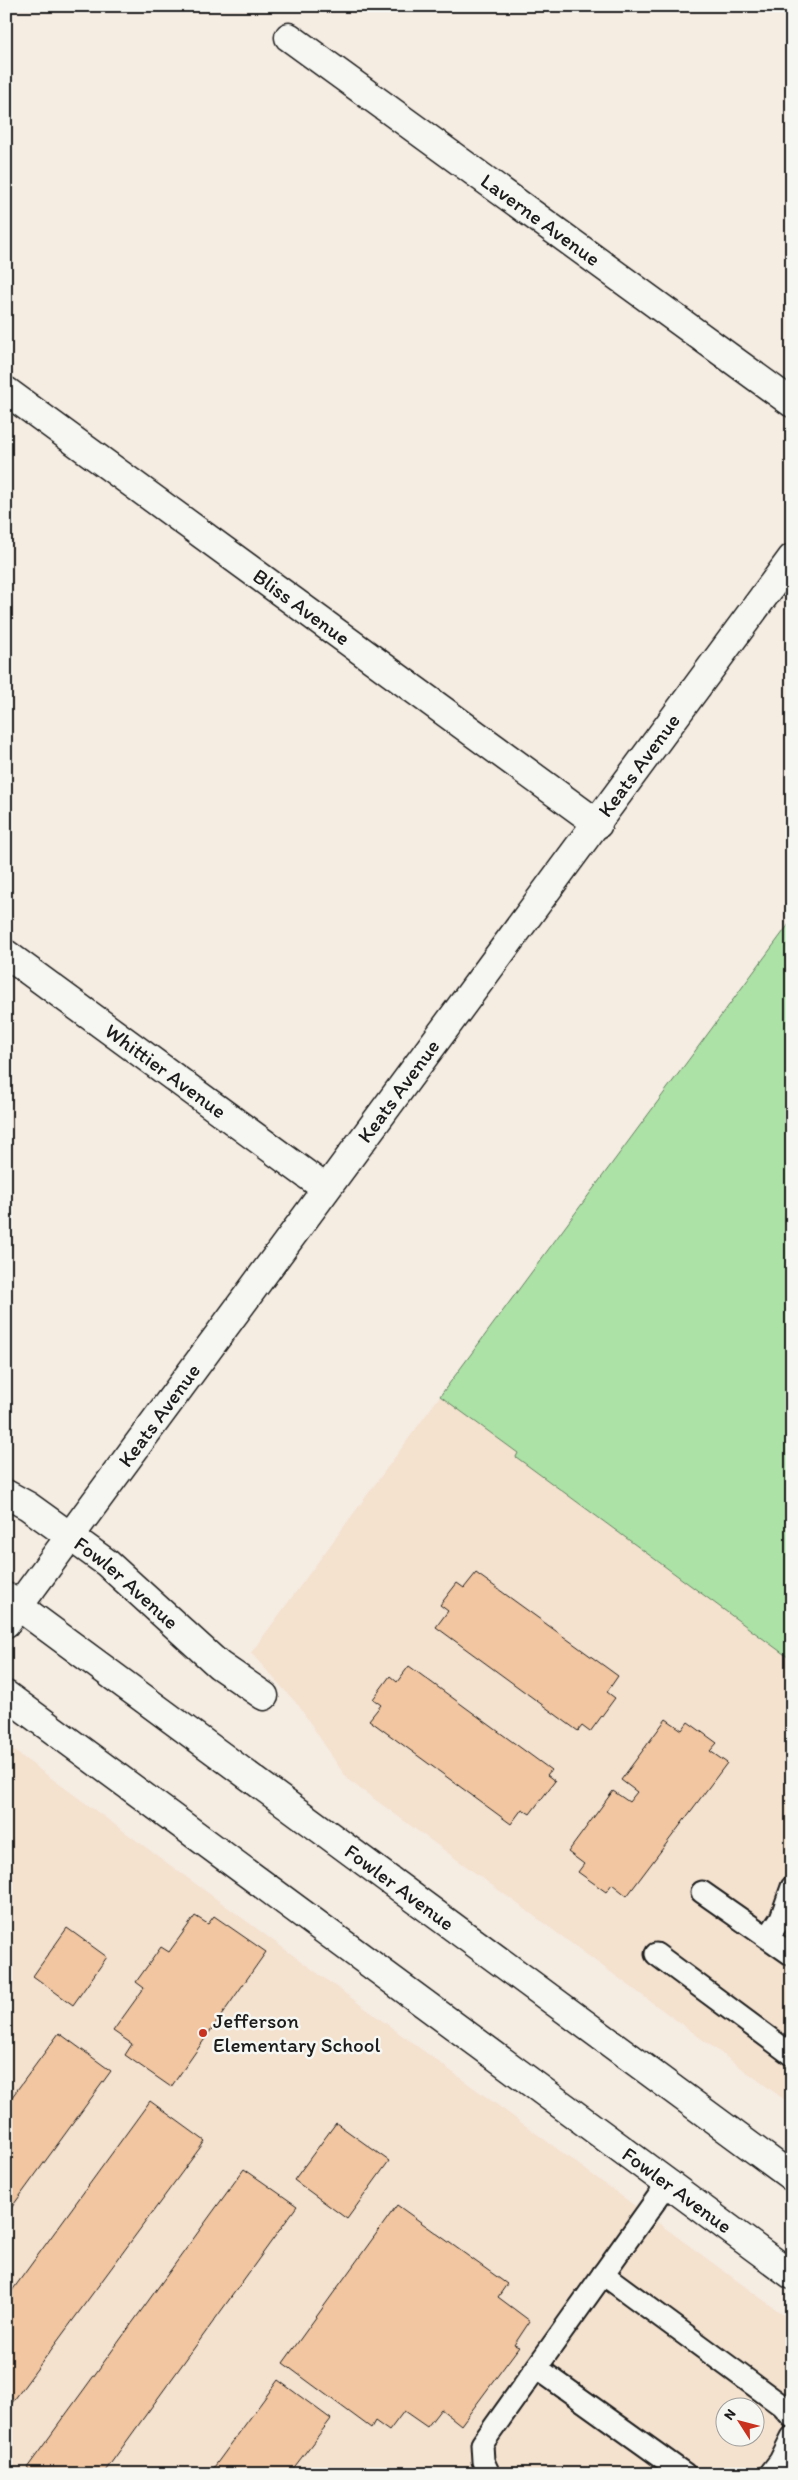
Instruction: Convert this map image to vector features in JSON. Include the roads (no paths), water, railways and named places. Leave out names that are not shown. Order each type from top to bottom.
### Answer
[{"type":"street","name":"Laverne Avenue","points":[[289,37],[792,403]]},
{"type":"street","name":"Bliss Avenue","points":[[6,391],[598,824]]},
{"type":"street","name":"Keats Avenue","points":[[10,1608],[69,1536],[325,1188],[598,824],[792,558]]},
{"type":"street","name":"Whittier Avenue","points":[[6,954],[325,1188]]},
{"type":"street","name":"Fowler Avenue","points":[[6,1494],[107,1562],[219,1665],[264,1696]]},
{"type":"street","name":"Fowler Avenue","points":[[10,1608],[792,2177]]},
{"type":"street","name":"Fowler Avenue","points":[[6,1695],[792,2275]]},
{"type":"lane","points":[[768,1937],[781,1918],[792,1886]]},
{"type":"lane","points":[[702,1892],[792,1955]]},
{"type":"lane","points":[[656,1954],[792,2055]]},
{"type":"lane","points":[[489,2474],[483,2461],[482,2444],[668,2183]]},
{"type":"lane","points":[[603,2274],[781,2405],[792,2416]]},
{"type":"lane","points":[[536,2368],[685,2474]]},
{"type":"lane","points":[[770,2474],[780,2461],[792,2437]]},
{"type":"place","name":"Jefferson Elementary School","points":[[203,2033]]}]
